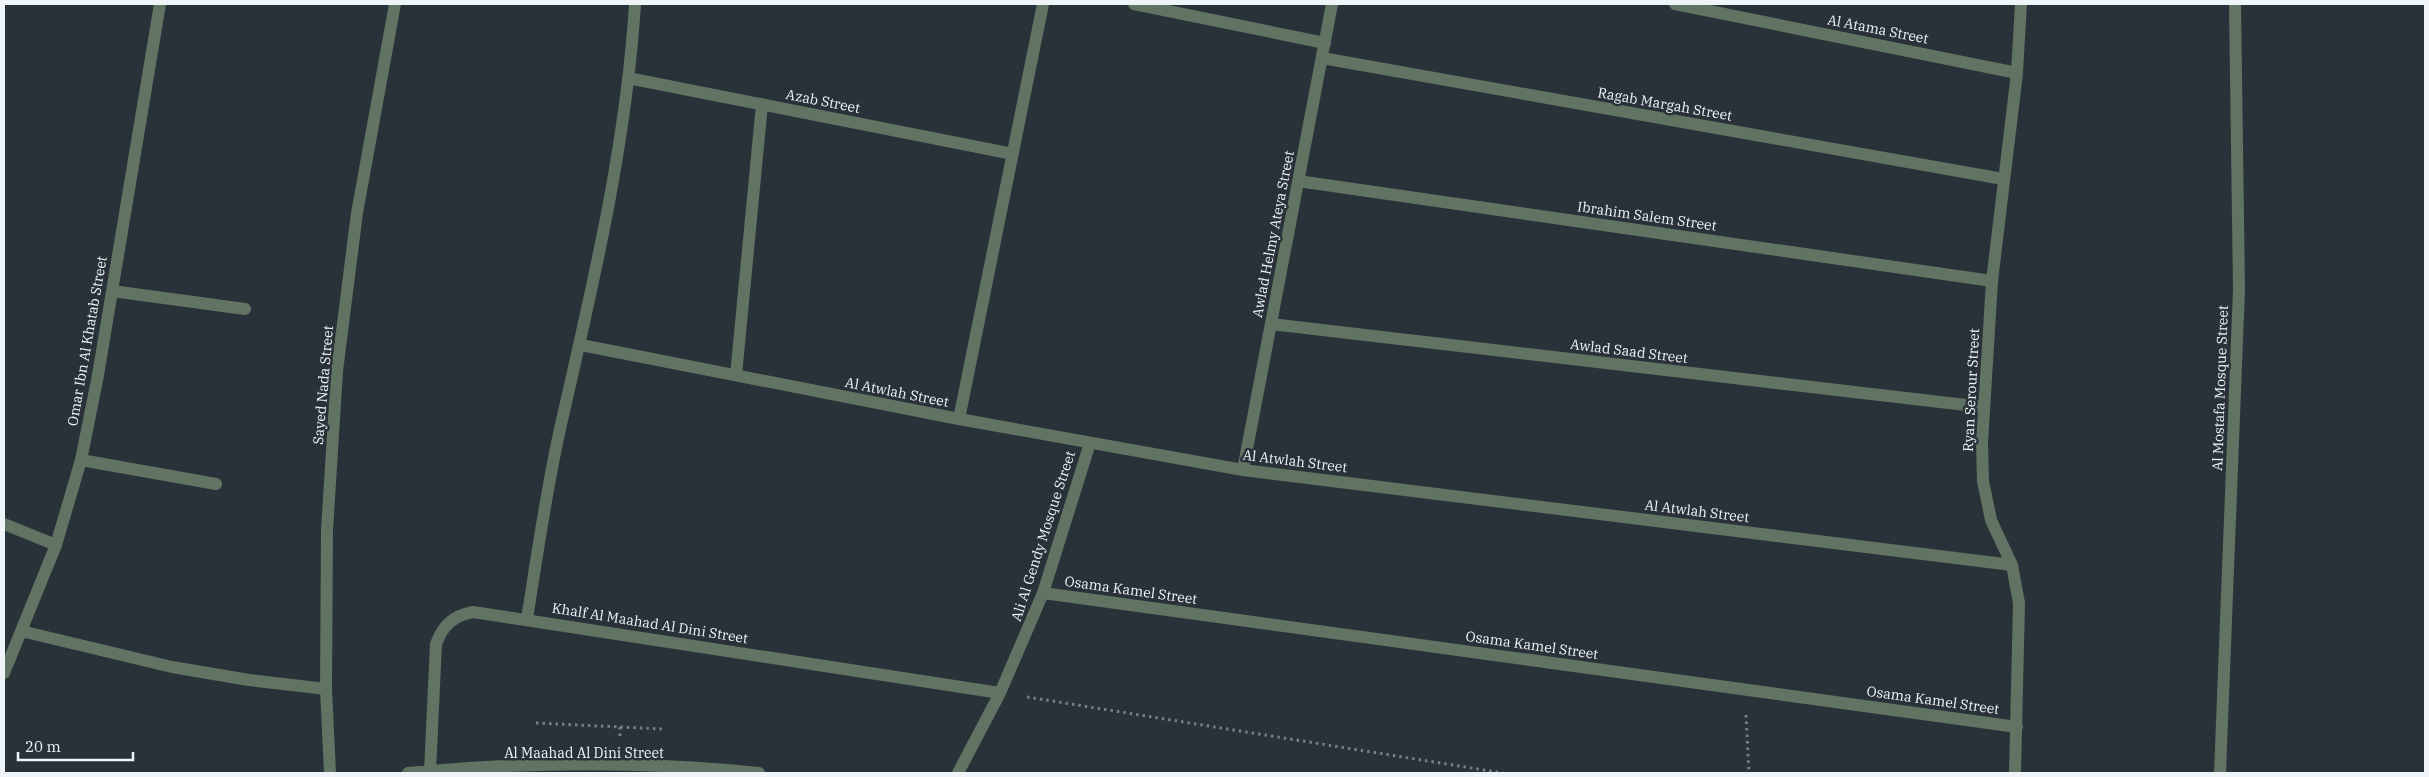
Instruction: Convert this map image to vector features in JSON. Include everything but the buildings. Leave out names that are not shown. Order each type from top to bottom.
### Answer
[{"type":"street","name":"Omar Ibn Al Khatab Street","points":[[4,673],[56,545],[81,460],[112,291],[160,4]]},
{"type":"street","name":"Sayed Nada Street","points":[[330,773],[326,689],[328,530],[338,371],[357,213],[395,4]]},
{"type":"street","points":[[527,620],[560,430],[581,345],[610,202],[628,78],[635,4]]},
{"type":"street","points":[[958,419],[1043,4]]},
{"type":"street","points":[[1134,4],[1325,43]]},
{"type":"street","name":"Awlad Helmy Ateya Street","points":[[1243,470],[1332,4]]},
{"type":"street","name":"Al Atama Street","points":[[1675,4],[2017,73]]},
{"type":"street","name":"Ryan Serour Street","points":[[2015,773],[2019,603],[2012,565],[1991,520],[1988,504],[1984,480],[1983,407],[1992,281],[2017,73],[2021,4]]},
{"type":"street","name":"Al Mostafa Mosque Street","points":[[2220,773],[2239,289],[2234,4]]},
{"type":"street","name":"Ragab Margah Street","points":[[1322,58],[2003,179]]},
{"type":"street","name":"Azab Street","points":[[628,78],[1013,154]]},
{"type":"street","points":[[736,375],[762,104]]},
{"type":"street","name":"Ibrahim Salem Street","points":[[1298,181],[1992,281]]},
{"type":"street","points":[[112,291],[245,309]]},
{"type":"street","name":"Awlad Saad Street","points":[[1271,324],[1983,407]]},
{"type":"street","name":"Al Atwlah Street","points":[[581,345],[958,419],[1243,470],[2012,565]]},
{"type":"street","name":"Ali Al Gendy Mosque Street","points":[[958,773],[1000,693],[1043,593],[1090,443]]},
{"type":"street","points":[[81,460],[216,484]]},
{"type":"street","points":[[4,524],[56,545]]},
{"type":"street","name":"Osama Kamel Street","points":[[1043,593],[2017,727]]},
{"type":"street","name":"Khalf Al Maahad Al Dini Street","points":[[430,771],[436,644],[440,632],[449,621],[460,614],[473,612],[1000,693]]},
{"type":"street","points":[[20,631],[172,667],[249,680],[326,689]]},
{"type":"street","name":"Al Maahad Al Dini Street","points":[[408,773],[533,766],[622,766],[759,773]]},
{"type":"path","points":[[1745,690],[1749,773]]},
{"type":"path","points":[[1000,693],[1503,773]]},
{"type":"path","points":[[536,723],[663,729]]}]
